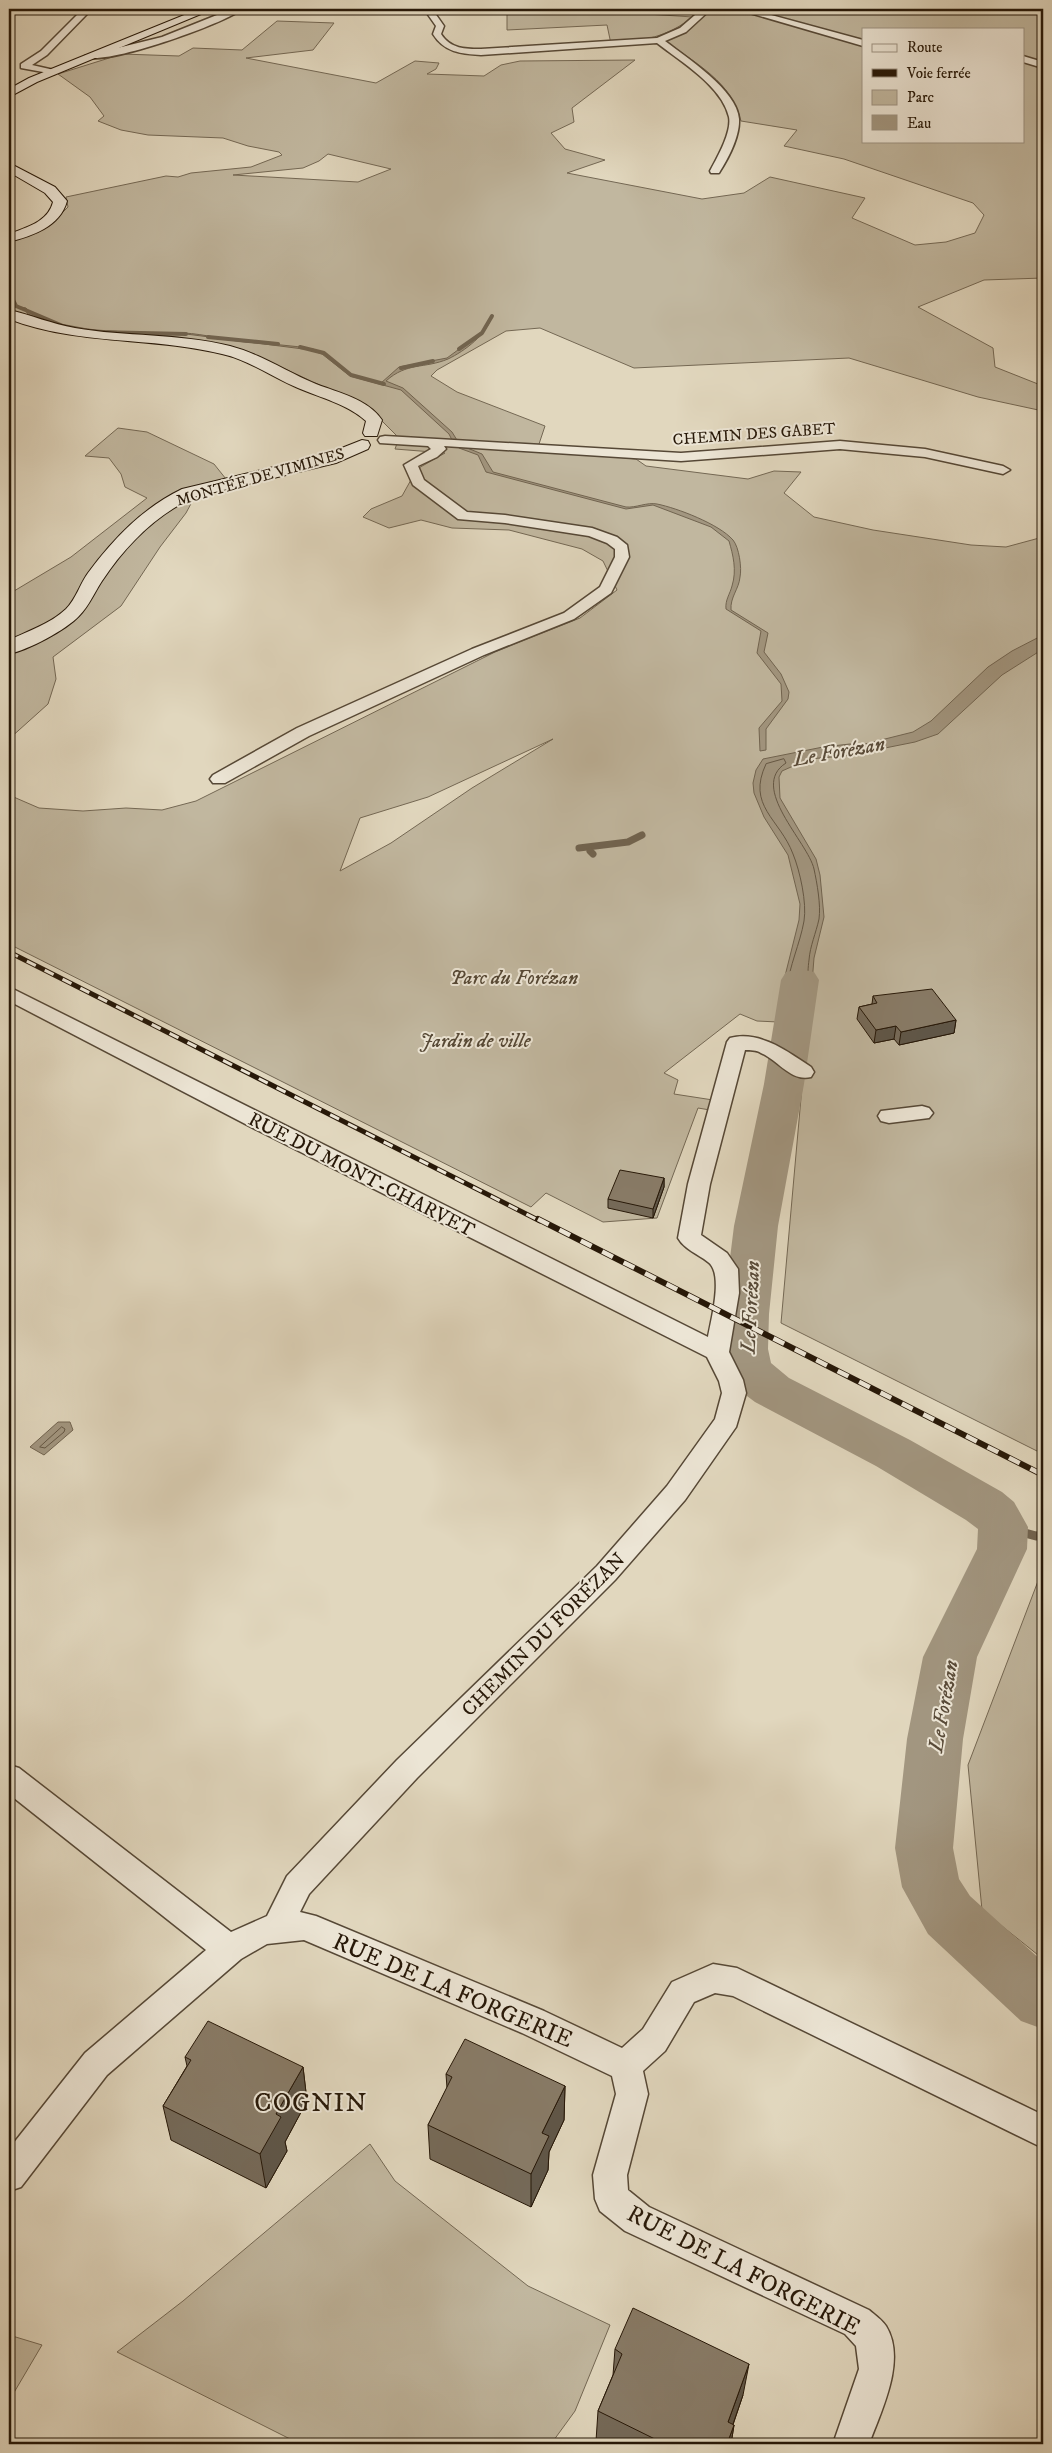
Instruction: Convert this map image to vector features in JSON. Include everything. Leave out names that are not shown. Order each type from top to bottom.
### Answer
[{"type":"street","points":[[9,94],[52,72],[208,9]]},
{"type":"street","points":[[90,56],[107,54],[201,26],[238,9]]},
{"type":"street","points":[[428,9],[440,26],[437,34],[441,42],[449,48],[462,51],[595,46],[659,40],[683,30],[707,9]]},
{"type":"street","points":[[740,9],[862,43]]},
{"type":"street","points":[[52,72],[24,66],[44,53],[83,14]]},
{"type":"street","points":[[659,40],[722,91],[734,118],[729,143],[715,171]]},
{"type":"street","points":[[1024,59],[1043,65]]},
{"type":"street","points":[[9,167],[50,190],[60,201],[59,210],[54,217],[34,228],[9,238]]},
{"type":"street","points":[[9,314],[38,325],[76,333],[192,343],[245,356],[302,384],[361,408],[374,420],[373,439]]},
{"type":"street","name":"CHEMIN DES GABET","points":[[373,439],[464,443],[681,458],[840,445],[925,453],[1003,470]]},
{"type":"street","name":"MONTÉE DE VIMINES","points":[[9,648],[68,616],[82,602],[94,578],[130,536],[171,500],[188,493],[330,459],[373,439]]},
{"type":"street","points":[[219,779],[303,732],[478,652],[569,616],[606,590],[622,557],[622,548],[592,532],[505,519],[463,516],[418,482],[411,465],[434,454],[439,449],[441,443]]},
{"type":"street","name":"RUE DU MONT-CHARVET","points":[[9,993],[265,1125],[717,1352]]},
{"type":"street","points":[[717,1352],[727,1293],[727,1270],[719,1258],[689,1238],[691,1221],[737,1042],[767,1047],[804,1072]]},
{"type":"street","points":[[889,1116],[922,1113]]},
{"type":"street","name":"CHEMIN DU FORÉZAN","points":[[278,1926],[298,1885],[407,1769],[606,1573],[676,1494],[727,1421],[733,1405],[734,1394],[731,1380],[722,1367],[717,1352]]},
{"type":"street","points":[[9,1777],[203,1930],[230,1948]]},
{"type":"street","points":[[9,2175],[96,2064],[230,1948],[252,1934],[278,1926]]},
{"type":"street","name":"RUE DE LA FORGERIE","points":[[278,1926],[305,1926],[533,2022],[626,2066],[632,2094],[610,2175],[612,2199],[638,2219],[857,2322],[873,2338],[878,2369],[851,2444]]},
{"type":"street","points":[[626,2066],[654,2040],[683,1992],[713,1978],[737,1982],[1043,2132]]},
{"type":"green space","points":[[526,9],[611,9],[616,12],[693,17],[664,34],[611,44],[607,25],[507,30],[507,11]]},
{"type":"green space","points":[[712,9],[1043,9],[1043,278],[984,280],[918,307],[993,348],[995,367],[1043,386],[1043,411],[978,397],[849,358],[634,368],[540,328],[506,331],[437,370],[431,376],[457,392],[545,426],[539,444],[544,450],[636,459],[646,466],[748,479],[774,471],[801,472],[784,493],[814,517],[873,530],[971,545],[1006,547],[1043,537],[1043,1454],[781,1323],[805,1053],[778,1034],[778,1022],[757,1021],[740,1014],[664,1073],[678,1080],[674,1094],[713,1100],[710,1110],[698,1108],[657,1218],[603,1222],[546,1193],[531,1207],[9,944],[9,795],[39,808],[83,811],[126,808],[162,810],[196,801],[495,652],[580,618],[617,590],[603,561],[582,549],[509,530],[452,528],[421,520],[389,528],[363,517],[371,509],[402,496],[417,469],[445,453],[395,449],[399,438],[369,408],[255,355],[109,337],[26,319],[9,311],[9,243],[51,224],[68,207],[66,197],[166,176],[178,177],[191,173],[251,167],[282,155],[279,152],[248,146],[223,138],[148,135],[121,130],[98,121],[104,116],[90,97],[58,74],[122,54],[179,56],[193,48],[242,50],[277,21],[334,23],[313,50],[246,58],[376,83],[415,61],[439,63],[436,69],[427,74],[484,76],[501,65],[520,61],[635,60],[572,108],[574,122],[551,133],[565,149],[605,160],[567,173],[702,199],[744,193],[770,177],[865,198],[852,218],[915,245],[946,242],[975,233],[984,215],[973,203],[844,159],[784,146],[797,130],[741,121],[736,107],[721,84],[701,66],[666,41],[686,31]],"holes":[[[328,154],[391,169],[358,182],[233,175],[303,168],[319,161]],[[553,739],[472,788],[391,843],[340,871],[360,818],[428,797]]]},
{"type":"green space","points":[[118,428],[147,432],[214,464],[226,479],[201,485],[186,513],[160,547],[121,606],[53,657],[56,679],[48,704],[9,739],[9,594],[71,557],[147,498],[125,487],[121,474],[109,458],[85,456]]},
{"type":"green space","points":[[1043,1568],[1043,1959],[982,1910],[968,1765]]},
{"type":"green space","points":[[370,2144],[395,2181],[528,2286],[610,2325],[575,2411],[551,2444],[300,2444],[117,2352],[183,2301]]},
{"type":"green space","points":[[9,2335],[42,2345],[9,2401]]},
{"type":"water","points":[[9,290],[15,306],[26,308],[37,317],[74,328],[61,326],[28,314],[24,309],[13,306]]},
{"type":"water","points":[[492,316],[480,335],[455,356],[439,362],[409,368],[386,381],[403,388],[452,432],[460,445],[482,454],[493,472],[626,507],[645,504],[665,506],[686,513],[727,534],[735,543],[741,573],[731,610],[768,633],[764,652],[781,674],[789,692],[788,699],[766,729],[766,750],[760,751],[759,728],[782,701],[781,684],[757,653],[761,631],[726,609],[734,574],[733,557],[729,541],[711,527],[653,505],[626,509],[486,472],[478,455],[459,448],[454,444],[449,434],[401,390],[350,376],[322,354],[311,350],[255,343],[313,349],[323,353],[350,374],[381,383],[399,367],[447,358],[481,333]]},
{"type":"water","points":[[81,328],[125,332],[184,333],[224,339],[186,334],[93,332]]},
{"type":"water","points":[[1043,635],[1043,649],[1002,675],[938,734],[915,742],[865,754],[809,759],[782,771],[779,777],[780,798],[816,859],[820,875],[824,917],[814,958],[812,983],[806,1003],[802,1003],[800,1040],[783,1037],[782,988],[799,920],[800,904],[788,855],[764,817],[754,793],[753,783],[756,770],[763,759],[823,747],[850,744],[861,745],[913,732],[931,721],[988,667],[1012,651]]},
{"type":"water","points":[[58,1422],[70,1422],[73,1430],[44,1455],[30,1447]]},
{"type":"building","points":[[932,989],[956,1020],[901,1032],[896,1026],[876,1030],[859,1007],[877,1003],[873,996]]},
{"type":"building","points":[[620,1170],[664,1178],[653,1209],[608,1199]]},
{"type":"building","points":[[208,2021],[303,2067],[276,2114],[281,2117],[260,2154],[163,2106],[191,2060],[185,2057]]},
{"type":"building","points":[[465,2039],[565,2086],[542,2133],[549,2136],[531,2174],[428,2125],[452,2077],[446,2074]]},
{"type":"building","points":[[633,2308],[749,2364],[728,2422],[734,2425],[727,2444],[665,2444],[598,2411],[622,2354],[615,2349]]},
{"type":"waterway","points":[[9,292],[16,306],[63,326],[95,332],[186,334]]},
{"type":"waterway","points":[[459,349],[482,333],[492,316]]},
{"type":"waterway","points":[[208,337],[278,344]]},
{"type":"waterway","points":[[300,347],[324,353],[351,375],[384,384]]},
{"type":"waterway","points":[[401,368],[433,361]]},
{"type":"waterway","points":[[579,848],[628,842],[642,835]]},
{"type":"waterway","points":[[590,851],[593,854]]},
{"type":"waterway","name":"Le Forézan","points":[[800,980],[784,1084],[756,1226],[746,1314],[745,1349],[748,1366],[756,1378],[772,1390],[893,1453],[984,1506],[996,1516],[1003,1527],[1002,1549],[950,1657],[935,1739],[924,1848],[931,1887],[949,1915],[1043,2001]]},
{"type":"waterway","points":[[1003,1527],[1036,1536],[1043,1535]]},
{"type":"railway","points":[[9,952],[540,1221]]},
{"type":"railway","points":[[538,1219],[1043,1475]]},
{"type":"district","name":"COGNIN","points":[[311,2102]]},
{"type":"park label","name":"Parc du Forézan","points":[[514,977]]},
{"type":"park label","name":"Jardin de ville","points":[[475,1040]]}]
